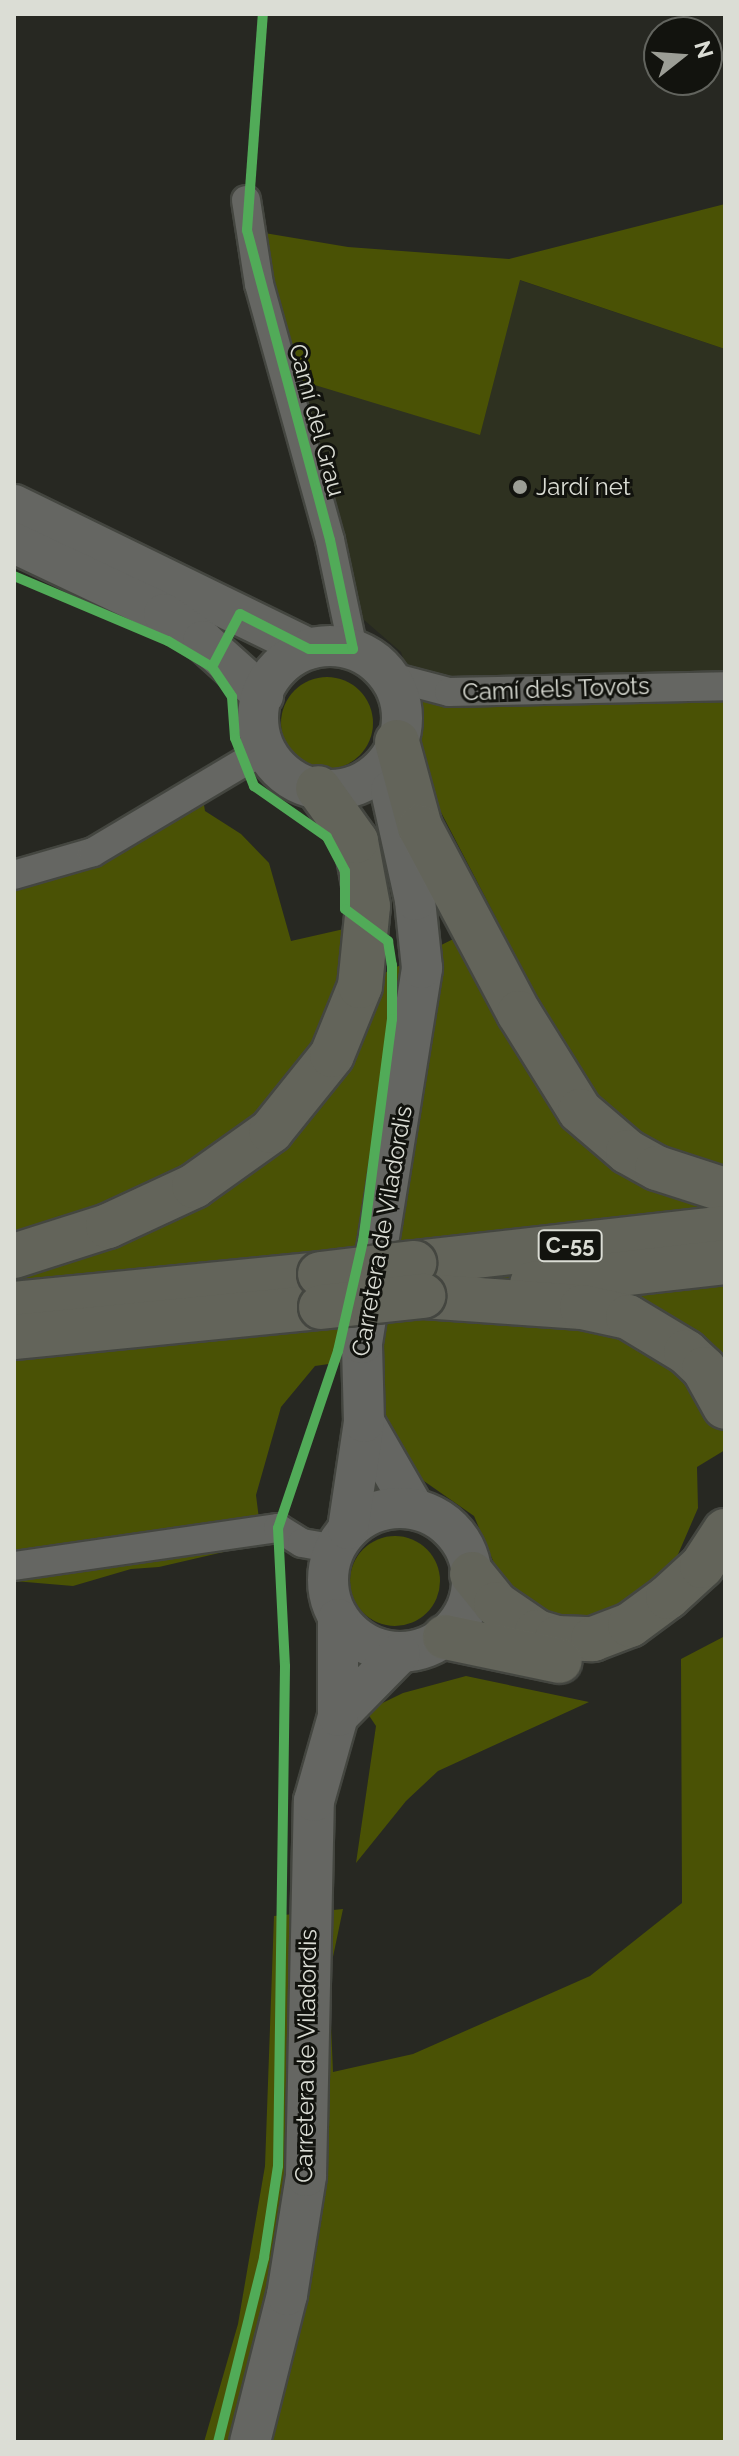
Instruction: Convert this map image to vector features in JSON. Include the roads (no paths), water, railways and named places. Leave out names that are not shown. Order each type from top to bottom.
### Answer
[{"type":"highway","points":[[391,753],[420,827],[519,1013],[580,1111],[628,1152],[657,1168],[725,1190]]},
{"type":"highway","points":[[14,1256],[108,1226],[194,1186],[271,1131],[332,1055],[360,986],[368,906],[356,841],[331,788]]},
{"type":"highway","name":"C-55","points":[[14,1337],[321,1290],[418,1279],[725,1228]]},
{"type":"highway","name":"C-55","points":[[418,1279],[725,1262]]},
{"type":"highway","points":[[418,1279],[628,1317],[686,1352],[704,1369],[725,1407]]},
{"type":"highway","name":"C-55","points":[[14,1304],[321,1290]]},
{"type":"highway","points":[[472,1574],[496,1604],[537,1632],[593,1639],[617,1632],[668,1597],[702,1566],[725,1531]]},
{"type":"highway","points":[[445,1637],[570,1663],[608,1660],[685,1621],[725,1586]]},
{"type":"street","name":"Camí del Grau","points":[[246,200],[259,284],[330,540],[353,649]]},
{"type":"street","points":[[14,505],[309,649],[353,649],[388,676],[401,708],[391,753],[366,780],[331,788],[288,775],[266,749],[259,722],[263,695],[280,666],[309,649]]},
{"type":"street","points":[[14,543],[164,614],[203,641],[263,695]]},
{"type":"street","name":"Camí dels Tovots","points":[[388,676],[449,692],[725,686]]},
{"type":"street","points":[[14,875],[93,852],[266,749]]},
{"type":"street","name":"Carretera de Viladordis","points":[[342,1539],[364,1422],[359,1367],[406,1093],[421,938],[391,753]]},
{"type":"street","name":"Carretera de Viladordis","points":[[331,788],[390,869],[417,992]]},
{"type":"street","name":"Carretera de Viladordis","points":[[364,1422],[414,1509]]},
{"type":"street","points":[[14,1566],[278,1528],[302,1543],[342,1539],[378,1511],[414,1509],[454,1532],[472,1574],[466,1609],[445,1637],[424,1649],[400,1653],[365,1644],[338,1619],[328,1587],[342,1539]]},
{"type":"street","name":"Carretera de Viladordis","points":[[250,2442],[287,2295],[306,2176],[314,1801],[338,1716],[338,1619]]},
{"type":"street","name":"Carretera de Viladordis","points":[[338,1716],[400,1653]]},
{"type":"place","name":"Jardí net","points":[[520,487]]}]
